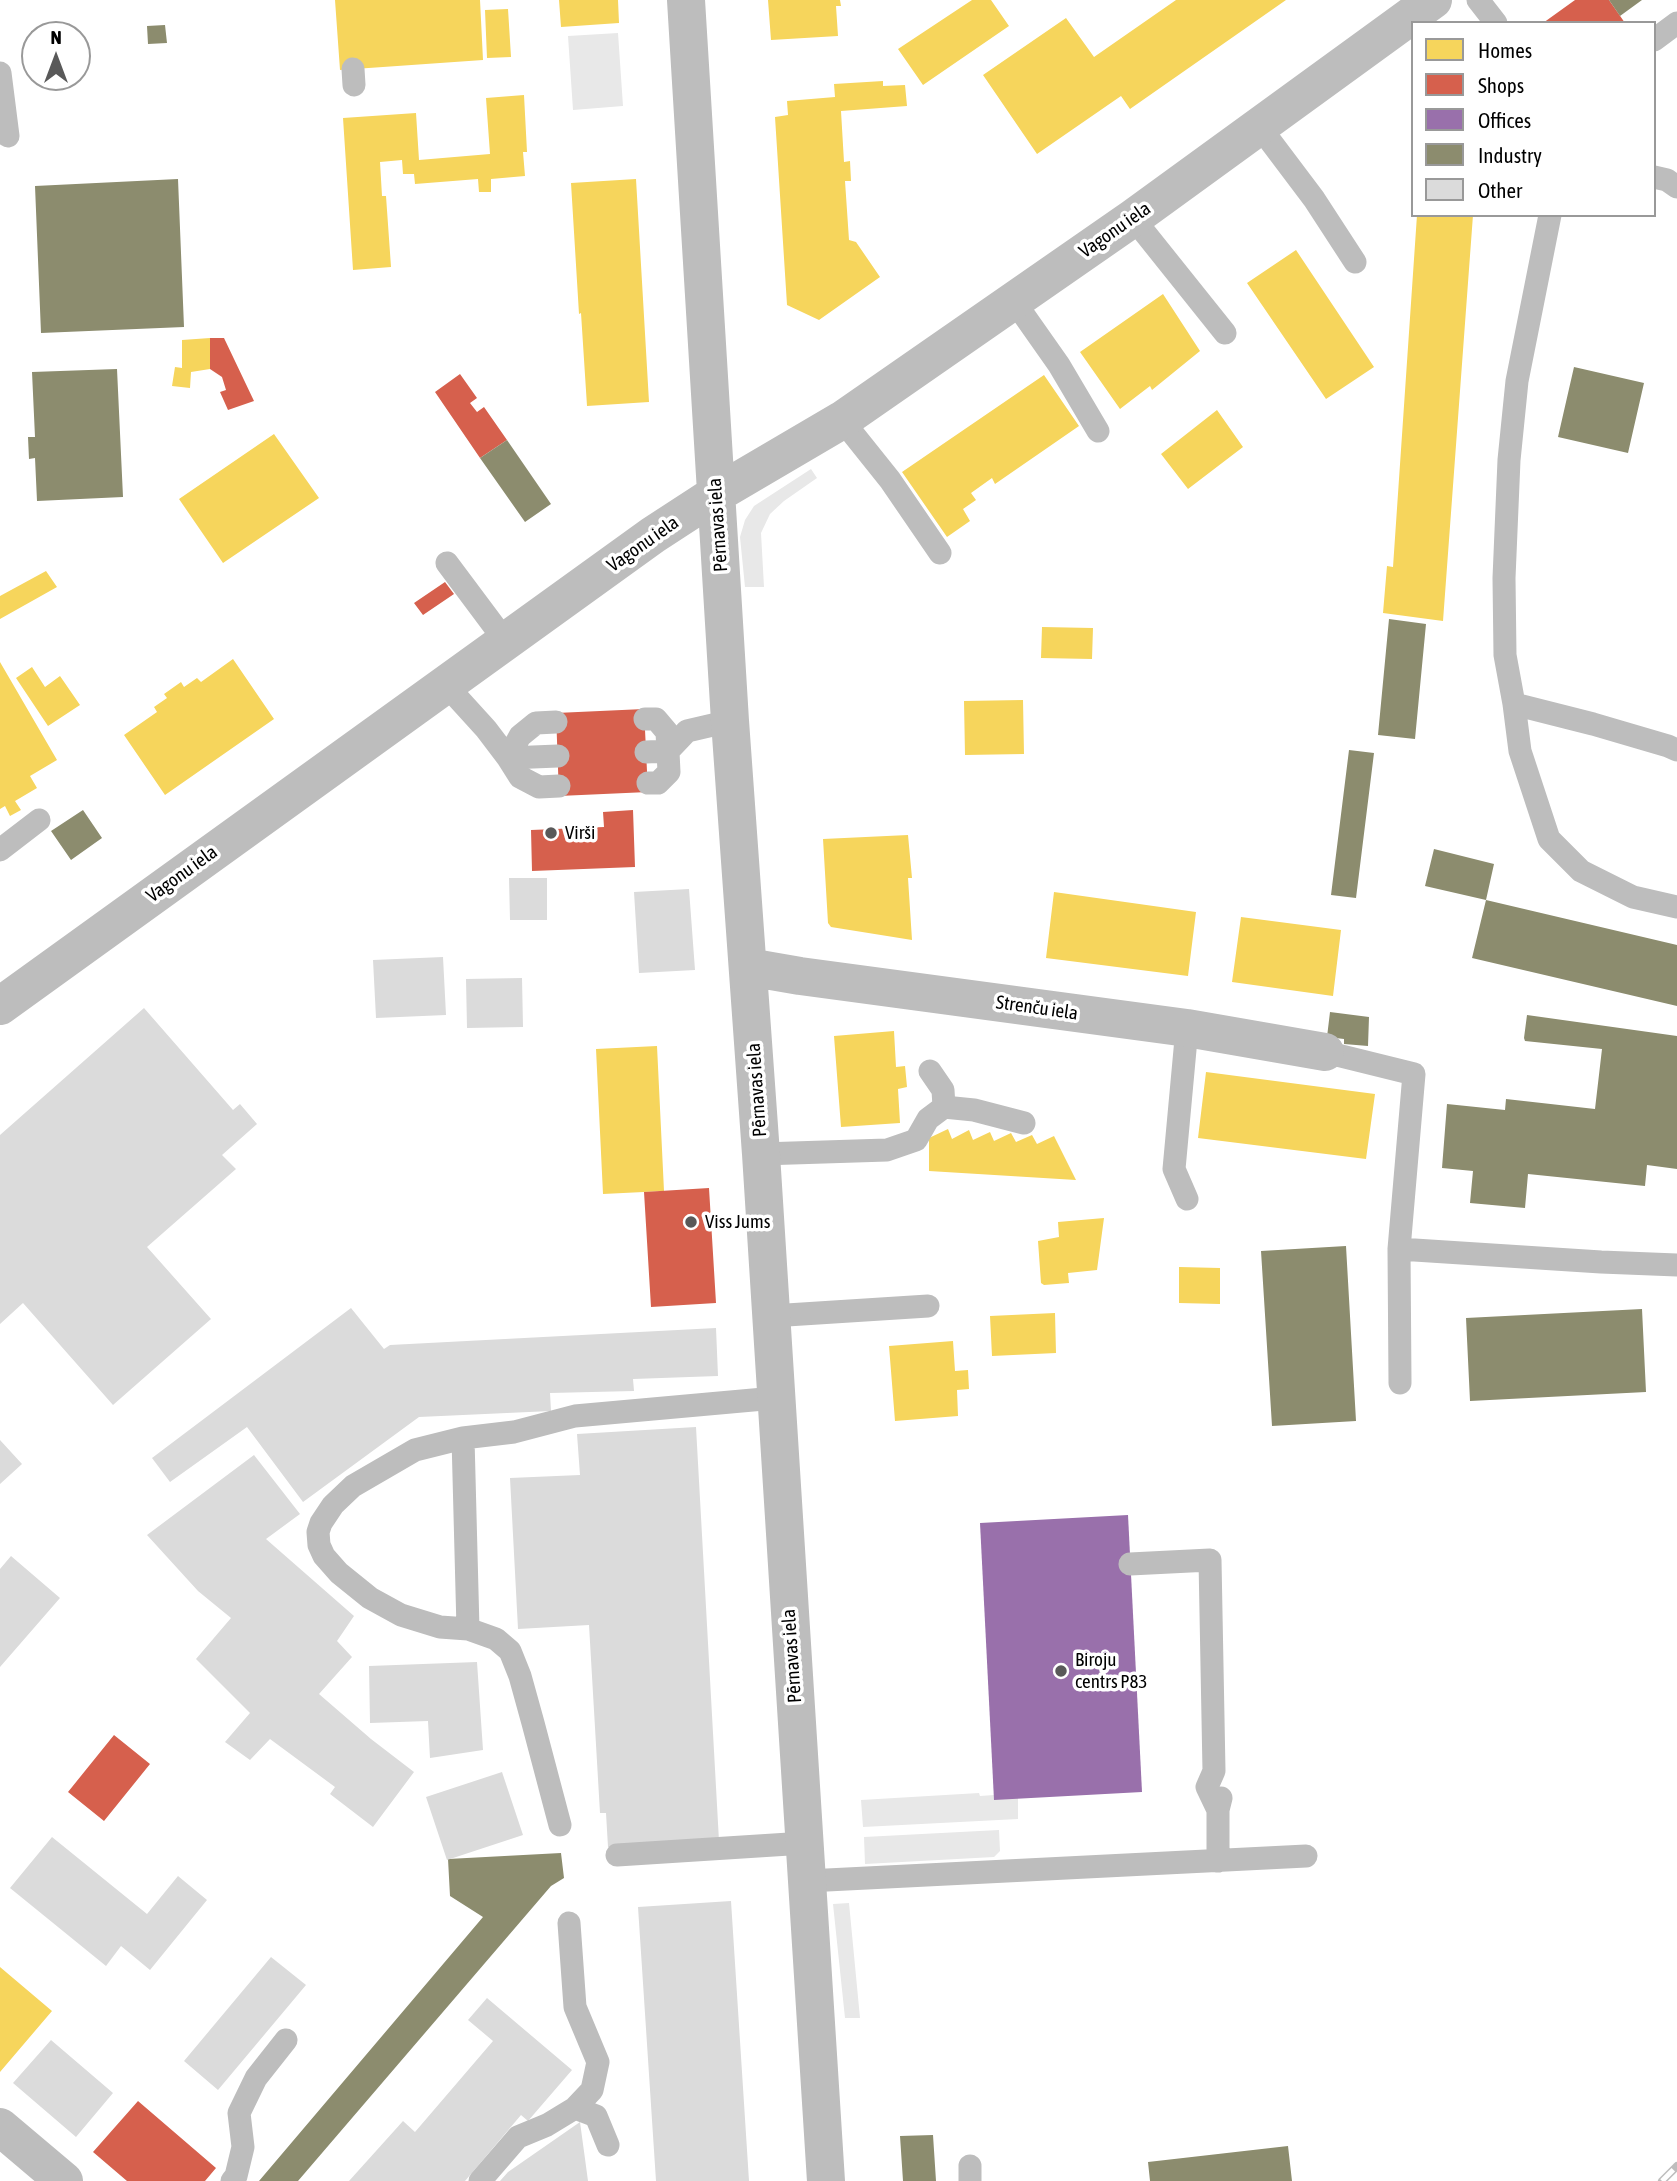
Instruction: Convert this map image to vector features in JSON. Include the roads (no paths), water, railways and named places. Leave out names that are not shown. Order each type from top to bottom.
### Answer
[{"type":"street","name":"Pērnavas iela","points":[[686,0],[730,720],[761,1154],[826,2181]]},
{"type":"street","name":"Vagonu iela","points":[[0,1006],[653,535],[716,494],[842,421],[1132,218],[1433,0]]},
{"type":"street","name":"Strenču iela","points":[[748,967],[1187,1028],[1325,1052]]},
{"type":"street","points":[[0,2127],[64,2181]]},
{"type":"lane","points":[[1478,0],[1494,21]]},
{"type":"lane","points":[[1656,39],[1677,23]]},
{"type":"lane","points":[[0,73],[8,136]]},
{"type":"lane","points":[[1259,126],[1314,199],[1355,262]]},
{"type":"lane","points":[[1656,177],[1667,180],[1677,187]]},
{"type":"lane","points":[[1550,217],[1517,381],[1509,460],[1504,578],[1505,655],[1520,751],[1549,838],[1581,871],[1633,897],[1677,907]]},
{"type":"lane","points":[[1132,218],[1225,333]]},
{"type":"lane","points":[[1014,301],[1059,365],[1098,431]]},
{"type":"lane","points":[[842,421],[890,480],[940,553]]},
{"type":"lane","points":[[447,563],[506,642]]},
{"type":"lane","points":[[446,685],[486,729],[520,777],[539,787],[559,786]]},
{"type":"lane","points":[[1514,704],[1605,727],[1677,750]]},
{"type":"lane","points":[[645,719],[656,719],[667,732],[657,752]]},
{"type":"lane","points":[[657,752],[687,731],[730,720]]},
{"type":"lane","points":[[508,758],[520,736],[536,723],[556,722]]},
{"type":"lane","points":[[648,783],[658,783],[669,772],[657,752]]},
{"type":"lane","points":[[508,758],[558,756]]},
{"type":"lane","points":[[0,850],[39,820]]},
{"type":"lane","points":[[1187,1028],[1174,1169],[1187,1199]]},
{"type":"lane","points":[[1325,1052],[1414,1074],[1399,1250],[1400,1384]]},
{"type":"lane","points":[[930,1071],[943,1090],[944,1107]]},
{"type":"lane","points":[[761,1154],[887,1150],[916,1140],[928,1119],[944,1107],[974,1110],[1024,1123]]},
{"type":"lane","points":[[1399,1250],[1677,1265]]},
{"type":"lane","points":[[771,1315],[928,1306]]},
{"type":"lane","points":[[560,1825],[520,1676],[510,1651],[496,1639],[467,1629],[440,1627],[401,1615],[370,1598],[339,1573],[324,1556],[319,1545],[318,1532],[333,1505],[353,1486],[415,1450],[463,1438],[514,1432],[575,1416],[775,1398]]},
{"type":"lane","points":[[463,1438],[467,1629]]},
{"type":"lane","points":[[1130,1564],[1210,1560],[1214,1771],[1207,1787],[1218,1811],[1218,1861]]},
{"type":"lane","points":[[617,1855],[804,1843]]},
{"type":"lane","points":[[807,1881],[1073,1861],[1218,1861],[1306,1856]]},
{"type":"lane","points":[[480,2181],[518,2137],[547,2125],[575,2108],[592,2090],[598,2063],[575,2007],[569,1923]]},
{"type":"lane","points":[[232,2181],[236,2176],[243,2147],[239,2113],[256,2078],[286,2040]]},
{"type":"lane","points":[[575,2108],[596,2116],[608,2145]]},
{"type":"railway","points":[[1662,2181],[1677,2166]]},
{"type":"place","name":"Virši","points":[[551,833]]},
{"type":"place","name":"Viss Jums","points":[[691,1222]]},
{"type":"place","name":"Biroju centrs P83","points":[[1061,1671]]}]
